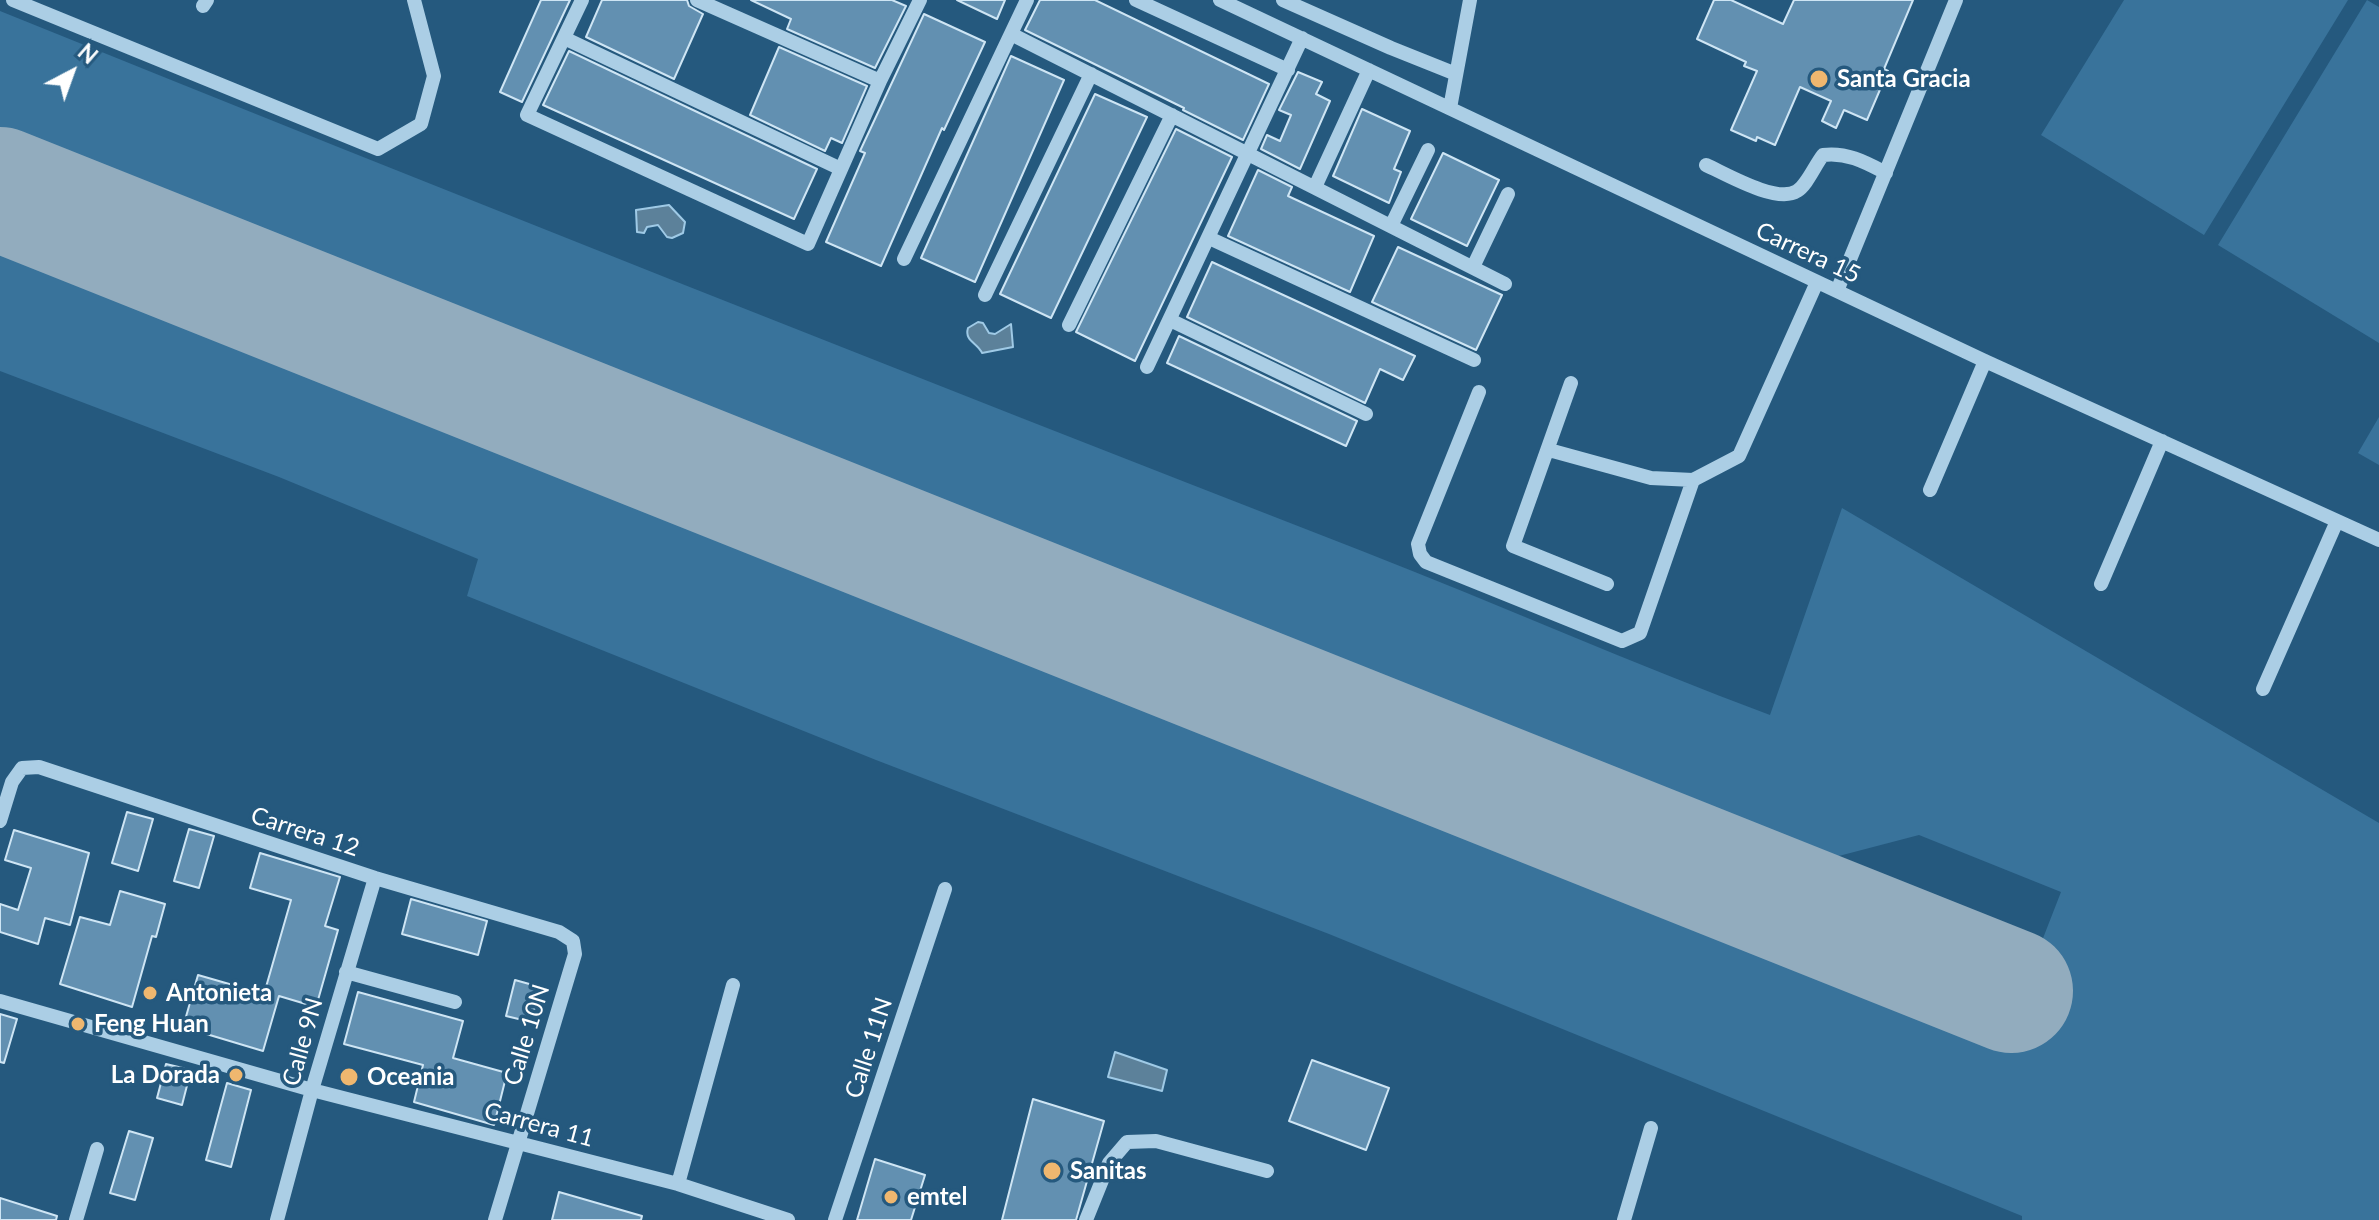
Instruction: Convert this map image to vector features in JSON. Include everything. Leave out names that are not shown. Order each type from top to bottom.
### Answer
[{"type":"street","points":[[13,0],[378,149],[421,124],[434,76],[414,0]]},
{"type":"street","points":[[582,0],[527,115],[808,244],[880,81],[920,0]]},
{"type":"street","points":[[697,0],[880,81]]},
{"type":"street","points":[[904,259],[1027,0]]},
{"type":"street","points":[[1136,0],[1288,70]]},
{"type":"street","name":"Carrera 15","points":[[1220,0],[1985,361],[2379,540]]},
{"type":"street","points":[[1283,0],[1456,74]]},
{"type":"street","points":[[1450,108],[1470,0]]},
{"type":"street","points":[[1837,291],[1956,0]]},
{"type":"street","points":[[1011,34],[1505,284]]},
{"type":"street","points":[[564,38],[841,169]]},
{"type":"street","points":[[1147,367],[1302,38]]},
{"type":"street","points":[[1315,187],[1369,70]]},
{"type":"street","points":[[985,295],[1091,74]]},
{"type":"street","points":[[1069,325],[1172,115]]},
{"type":"street","points":[[1391,226],[1428,150]]},
{"type":"street","points":[[1706,165],[1767,192],[1787,195],[1799,190],[1823,155],[1837,153],[1853,156],[1886,173]]},
{"type":"street","points":[[1473,267],[1508,194]]},
{"type":"street","points":[[1209,238],[1474,360]]},
{"type":"street","points":[[1549,450],[1651,478],[1693,480],[1739,456],[1817,282]]},
{"type":"street","points":[[1170,320],[1366,414]]},
{"type":"street","points":[[1930,490],[1985,361]]},
{"type":"street","points":[[1571,383],[1513,546],[1607,584]]},
{"type":"street","points":[[1479,392],[1418,544],[1426,562],[1622,641],[1640,633],[1693,480]]},
{"type":"street","points":[[2101,584],[2162,441]]},
{"type":"street","points":[[2263,689],[2337,521]]},
{"type":"street","name":"Carrera 12","points":[[0,821],[12,782],[22,768],[39,767],[375,878],[559,932],[573,941]]},
{"type":"street","name":"Calle 9N","points":[[277,1220],[375,878]]},
{"type":"street","name":"Calle 11N","points":[[835,1220],[945,889]]},
{"type":"street","name":"Calle 10N","points":[[495,1220],[575,954],[573,941]]},
{"type":"street","points":[[346,972],[455,1002]]},
{"type":"street","points":[[678,1184],[733,985]]},
{"type":"street","name":"Carrera 11","points":[[0,1001],[312,1090],[678,1184],[788,1220]]},
{"type":"street","points":[[1624,1220],[1651,1128]]},
{"type":"street","points":[[1086,1220],[1109,1163],[1127,1142],[1156,1141],[1267,1171]]},
{"type":"street","points":[[76,1220],[97,1149]]},
{"type":"shaded area","points":[[2124,0],[2348,0],[2204,235],[2041,135]]},
{"type":"shaded area","points":[[2367,0],[2379,7],[2379,343],[2218,245]]},
{"type":"shaded area","points":[[0,11],[1770,715],[1842,508],[2379,823],[2379,1220],[2022,1220],[2022,1216],[1329,934],[876,760],[467,596],[478,559],[279,477],[0,371],[0,254],[2003,1041],[2061,892],[1919,835],[1812,863],[0,142]]},
{"type":"shaded area","points":[[669,205],[685,222],[683,233],[667,237],[658,225],[647,227],[644,233],[637,232],[636,210]]},
{"type":"shaded area","points":[[978,322],[983,323],[989,333],[995,334],[1011,324],[1013,347],[982,353],[967,332]]},
{"type":"shaded area","points":[[2379,417],[2379,465],[2358,453]]},
{"type":"shaded area","points":[[1115,1052],[1167,1070],[1162,1091],[1108,1077]]},
{"type":"building","points":[[541,0],[570,0],[522,102],[500,92]]},
{"type":"building","points":[[602,0],[687,0],[689,6],[703,14],[674,79],[586,37]]},
{"type":"building","points":[[751,0],[892,0],[906,6],[875,68],[787,29],[791,19]]},
{"type":"building","points":[[957,0],[1005,0],[997,19]]},
{"type":"building","points":[[1040,0],[1095,0],[1269,84],[1243,140],[1025,30]]},
{"type":"building","name":"Santa Gracia","points":[[1714,0],[1731,0],[1783,24],[1794,0],[1913,0],[1867,120],[1844,110],[1836,128],[1822,121],[1831,101],[1800,87],[1775,145],[1731,130],[1757,71],[1744,66],[1746,62],[1697,39]]},
{"type":"building","points":[[924,14],[985,42],[944,130],[942,128],[881,266],[826,242],[865,153],[860,151]]},
{"type":"building","points":[[779,47],[867,86],[842,143],[831,138],[825,151],[750,115]]},
{"type":"building","points":[[569,51],[817,169],[794,219],[543,105]]},
{"type":"building","points":[[1011,56],[1064,80],[975,282],[921,258]]},
{"type":"building","points":[[1298,72],[1322,82],[1316,94],[1330,101],[1300,169],[1261,149],[1267,135],[1280,141],[1291,115],[1279,110]]},
{"type":"building","points":[[1095,94],[1147,117],[1051,318],[1000,294]]},
{"type":"building","points":[[1362,109],[1410,131],[1394,169],[1401,172],[1389,203],[1333,176]]},
{"type":"building","points":[[1176,129],[1232,157],[1135,361],[1076,332]]},
{"type":"building","points":[[1443,153],[1499,180],[1467,246],[1411,219]]},
{"type":"building","points":[[1258,170],[1292,187],[1288,196],[1374,236],[1350,292],[1228,236]]},
{"type":"building","points":[[1398,247],[1502,295],[1476,350],[1372,302]]},
{"type":"building","points":[[1212,262],[1415,356],[1403,380],[1380,369],[1365,403],[1187,317]]},
{"type":"building","points":[[1179,336],[1357,421],[1346,446],[1167,363]]},
{"type":"building","points":[[127,812],[153,819],[138,871],[112,863]]},
{"type":"building","points":[[189,829],[214,836],[199,888],[174,881]]},
{"type":"building","points":[[14,830],[89,853],[70,925],[45,918],[38,944],[0,932],[0,904],[18,910],[31,868],[5,860]]},
{"type":"building","points":[[260,853],[340,877],[325,926],[338,930],[316,1007],[279,996],[263,1051],[183,1027],[198,975],[264,994],[291,900],[250,888]]},
{"type":"building","points":[[120,891],[165,904],[156,937],[152,936],[132,1007],[60,984],[80,917],[110,925]]},
{"type":"building","points":[[411,899],[487,921],[478,955],[402,934]]},
{"type":"building","points":[[515,980],[540,987],[531,1022],[506,1016]]},
{"type":"building","points":[[358,992],[463,1021],[453,1058],[507,1073],[494,1125],[414,1102],[423,1065],[344,1044]]},
{"type":"building","points":[[0,1014],[17,1019],[4,1063],[0,1062]]},
{"type":"building","points":[[1312,1060],[1389,1088],[1366,1150],[1289,1121]]},
{"type":"building","points":[[166,1064],[191,1070],[182,1105],[157,1098]]},
{"type":"building","points":[[227,1083],[251,1090],[231,1167],[206,1160]]},
{"type":"building","name":"Sanitas","points":[[1033,1099],[1104,1121],[1076,1220],[1002,1220]]},
{"type":"building","points":[[129,1131],[153,1138],[135,1200],[110,1193]]},
{"type":"building","name":"emtel","points":[[875,1159],[925,1175],[911,1220],[857,1220]]},
{"type":"building","points":[[559,1192],[642,1216],[641,1220],[552,1220]]},
{"type":"building","points":[[0,1198],[57,1216],[56,1220],[0,1220]]},
{"type":"runway","points":[[0,189],[2011,991]]},
{"type":"place","name":"Santa Gracia","points":[[1819,79]]},
{"type":"place","name":"Antonieta","points":[[150,993]]},
{"type":"place","name":"Feng Huan","points":[[78,1024]]},
{"type":"place","name":"La Dorada","points":[[236,1075]]},
{"type":"place","name":"Oceania","points":[[349,1077]]},
{"type":"place","name":"Sanitas","points":[[1052,1171]]},
{"type":"place","name":"emtel","points":[[891,1197]]}]
